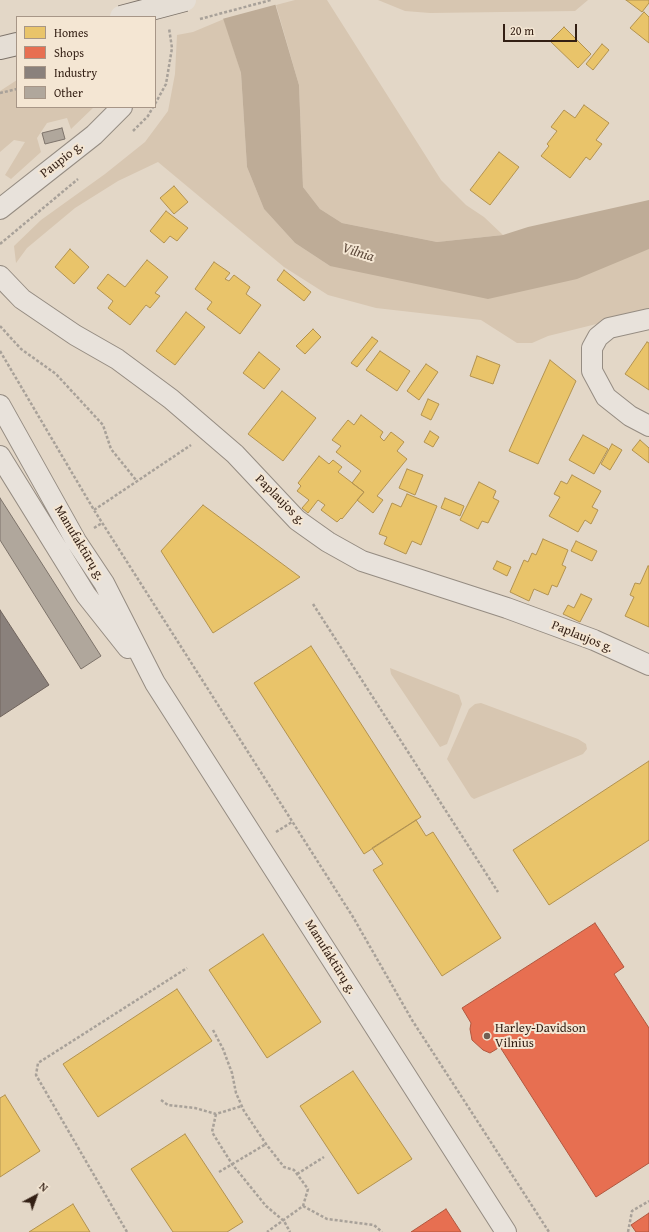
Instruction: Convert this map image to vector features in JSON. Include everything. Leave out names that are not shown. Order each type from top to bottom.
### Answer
[{"type":"main road","points":[[125,16],[185,0]]},
{"type":"main road","points":[[0,48],[16,44]]},
{"type":"street","points":[[140,0],[145,16]]},
{"type":"street","name":"Paupio g.","points":[[0,209],[94,135],[121,108]]},
{"type":"street","name":"Paplaujos g.","points":[[0,276],[22,299],[75,335],[117,359],[171,399],[235,454],[297,520],[328,542],[362,561],[507,608],[594,640],[649,665]]},
{"type":"street","points":[[649,319],[609,328],[598,337],[592,348],[592,371],[606,397],[630,416],[649,426]]},
{"type":"street","name":"Manufaktūrų g.","points":[[0,405],[76,540],[104,583],[155,683]]},
{"type":"street","name":"Manufaktūrų g.","points":[[0,456],[86,595],[155,683],[506,1232]]},
{"type":"path","points":[[199,19],[271,0]]},
{"type":"path","points":[[156,102],[166,84],[172,48],[168,20]]},
{"type":"path","points":[[162,28],[170,27]]},
{"type":"path","points":[[0,93],[16,89]]},
{"type":"path","points":[[0,326],[21,349],[56,374],[103,425],[111,449],[136,480]]},
{"type":"path","points":[[0,351],[94,510],[353,917],[412,1020],[549,1232]]},
{"type":"path","points":[[94,510],[136,480],[210,432]]},
{"type":"path","points":[[313,604],[498,892]]},
{"type":"path","points":[[127,1232],[36,1075],[38,1062],[187,968]]},
{"type":"path","points":[[213,1030],[223,1049],[232,1073],[236,1093],[242,1106],[266,1144],[284,1166],[294,1170],[308,1189],[303,1206],[267,1232]]},
{"type":"path","points":[[161,1100],[168,1105],[195,1108],[216,1114],[242,1106]]},
{"type":"path","points":[[216,1114],[212,1132],[232,1164],[266,1206],[284,1221],[290,1232]]},
{"type":"path","points":[[219,1172],[266,1144]]},
{"type":"path","points":[[297,1174],[324,1157]]},
{"type":"path","points":[[628,1232],[632,1211],[649,1201]]},
{"type":"path","points":[[303,1206],[327,1219],[374,1225],[382,1232]]},
{"type":"shaded area","points":[[295,0],[327,0],[441,180],[466,205],[484,217],[503,235],[437,242],[342,223],[320,209],[303,187],[299,85],[276,5]]},
{"type":"shaded area","points":[[378,0],[588,0],[575,11],[430,13],[405,11]]},
{"type":"shaded area","points":[[224,19],[241,73],[247,167],[264,209],[295,243],[330,266],[649,249],[649,311],[548,336],[532,343],[517,343],[481,320],[376,308],[328,295],[284,267],[158,162],[118,181],[75,208],[27,248],[16,263],[14,246],[41,220],[105,174],[145,142],[168,111],[175,74],[177,35],[193,32]]},
{"type":"shaded area","points":[[16,81],[16,108],[93,108],[71,129],[67,118],[47,123],[37,138],[41,152],[11,179],[5,175],[25,142],[14,140],[0,152],[0,91]]},
{"type":"shaded area","points":[[390,668],[459,695],[462,704],[447,744],[440,747],[391,674]]},
{"type":"shaded area","points":[[481,703],[578,739],[586,744],[587,749],[583,754],[474,799],[471,797],[447,759],[469,709],[475,704]]},
{"type":"water","name":"Vilnia","points":[[217,0],[274,0],[299,85],[303,187],[320,209],[342,223],[437,242],[503,235],[528,227],[649,200],[649,249],[577,279],[488,299],[330,266],[295,243],[264,209],[247,167],[241,73]]},
{"type":"pier","points":[[215,0],[276,0],[278,4],[222,19]]},
{"type":"building: Homes","points":[[626,0],[649,0],[649,3],[642,12]]},
{"type":"building: Homes","points":[[644,12],[649,17],[649,43],[630,28]]},
{"type":"building: Homes","points":[[564,27],[591,54],[578,68],[550,41]]},
{"type":"building: Homes","points":[[602,44],[609,50],[593,70],[586,64]]},
{"type":"building: Homes","points":[[584,105],[609,123],[596,140],[602,144],[590,160],[586,157],[570,178],[541,156],[549,146],[547,144],[557,131],[551,127],[564,110],[575,118]]},
{"type":"building: Homes","points":[[499,152],[519,167],[490,205],[470,190]]},
{"type":"building: Homes","points":[[174,186],[188,202],[174,214],[160,198]]},
{"type":"building: Homes","points":[[166,211],[188,228],[177,241],[170,236],[164,243],[150,231]]},
{"type":"building: Homes","points":[[70,249],[89,267],[74,284],[55,267]]},
{"type":"building: Homes","points":[[147,260],[168,277],[155,293],[160,296],[150,308],[146,305],[130,325],[108,308],[113,301],[97,288],[108,274],[125,287]]},
{"type":"building: Homes","points":[[214,262],[230,273],[225,279],[229,281],[234,275],[250,287],[246,294],[261,305],[240,334],[207,309],[212,302],[195,289]]},
{"type":"building: Homes","points":[[284,270],[311,292],[304,301],[277,280]]},
{"type":"building: Homes","points":[[186,312],[205,327],[175,365],[156,351]]},
{"type":"building: Homes","points":[[313,329],[321,337],[305,354],[296,346]]},
{"type":"building: Homes","points":[[372,337],[378,341],[357,367],[351,363]]},
{"type":"building: Homes","points":[[647,342],[649,343],[649,390],[625,374]]},
{"type":"building: Homes","points":[[380,351],[410,371],[397,391],[366,370]]},
{"type":"building: Homes","points":[[259,352],[280,369],[264,389],[243,373]]},
{"type":"building: Homes","points":[[477,356],[500,365],[493,384],[470,376]]},
{"type":"building: Homes","points":[[550,360],[576,381],[538,464],[509,451]]},
{"type":"building: Homes","points":[[426,364],[438,372],[419,400],[407,391]]},
{"type":"building: Homes","points":[[282,391],[316,418],[283,461],[248,434]]},
{"type":"building: Homes","points":[[428,399],[439,404],[431,420],[421,415]]},
{"type":"building: Homes","points":[[361,415],[383,432],[380,437],[384,441],[391,432],[404,442],[397,451],[407,459],[377,496],[383,500],[373,513],[357,500],[364,492],[352,483],[361,471],[336,452],[341,446],[332,440],[348,420],[354,425]]},
{"type":"building: Homes","points":[[430,431],[439,437],[433,447],[424,442]]},
{"type":"building: Homes","points":[[583,435],[608,449],[594,474],[569,460]]},
{"type":"building: Homes","points":[[640,440],[649,448],[649,463],[632,450]]},
{"type":"building: Homes","points":[[612,444],[622,450],[610,470],[601,464]]},
{"type":"building: Homes","points":[[319,456],[329,464],[333,460],[342,467],[338,472],[364,492],[342,519],[341,518],[337,522],[321,510],[325,505],[318,500],[308,513],[302,508],[309,500],[297,491],[301,486],[298,483]]},
{"type":"building: Homes","points":[[407,469],[423,475],[415,495],[399,488]]},
{"type":"building: Homes","points":[[572,475],[601,491],[592,507],[598,510],[591,524],[585,520],[578,532],[549,516],[560,497],[554,494],[561,481],[567,484]]},
{"type":"building: Homes","points":[[479,482],[496,491],[493,498],[499,501],[488,523],[482,521],[478,529],[460,520]]},
{"type":"building: Homes","points":[[407,494],[437,506],[421,545],[412,541],[406,554],[384,544],[387,537],[379,534],[392,503],[401,507]]},
{"type":"building: Homes","points":[[445,498],[464,506],[460,516],[441,508]]},
{"type":"building: Homes","points":[[203,505],[300,577],[213,633],[161,551]]},
{"type":"building: Homes","points":[[543,539],[568,550],[562,565],[566,567],[557,587],[552,585],[548,595],[534,589],[529,601],[510,592],[524,560],[528,562],[532,553],[536,555]]},
{"type":"building: Homes","points":[[576,541],[597,551],[592,561],[571,551]]},
{"type":"building: Homes","points":[[497,561],[511,567],[507,576],[493,569]]},
{"type":"building: Homes","points":[[648,566],[649,627],[625,616],[634,597],[630,595],[635,583],[640,584]]},
{"type":"building: Homes","points":[[581,594],[592,599],[580,622],[563,614],[568,605],[574,608]]},
{"type":"building: Homes","points":[[311,646],[421,817],[364,854],[254,683]]},
{"type":"building: Homes","points":[[649,761],[649,840],[549,905],[513,850]]},
{"type":"building: Homes","points":[[416,820],[426,836],[433,832],[501,938],[442,976],[373,870],[383,864],[372,848]]},
{"type":"building: Homes","points":[[263,934],[321,1022],[267,1058],[209,970]]},
{"type":"building: Homes","points":[[177,989],[212,1041],[98,1117],[63,1064]]},
{"type":"building: Homes","points":[[353,1071],[412,1159],[358,1194],[300,1106]]},
{"type":"building: Homes","points":[[5,1095],[40,1151],[0,1177],[0,1098]]},
{"type":"building: Homes","points":[[185,1134],[243,1222],[227,1232],[173,1232],[131,1169]]},
{"type":"building: Homes","points":[[73,1204],[90,1232],[29,1232]]},
{"type":"building: Shops","points":[[595,923],[624,967],[614,974],[649,1028],[649,1163],[596,1197],[500,1047],[490,1053],[483,1050],[472,1040],[470,1029],[471,1023],[462,1008]]},
{"type":"building: Shops","points":[[446,1209],[461,1232],[411,1232]]},
{"type":"building: Shops","points":[[649,1213],[649,1232],[636,1232],[631,1225]]},
{"type":"building: Industry","points":[[0,610],[49,685],[0,717]]},
{"type":"building: Other","points":[[62,128],[65,139],[45,144],[42,133]]},
{"type":"building: Other","points":[[0,498],[101,656],[81,669],[0,540]]},
{"type":"place","name":"Harley-Davidson Vilnius","points":[[487,1036]]}]
